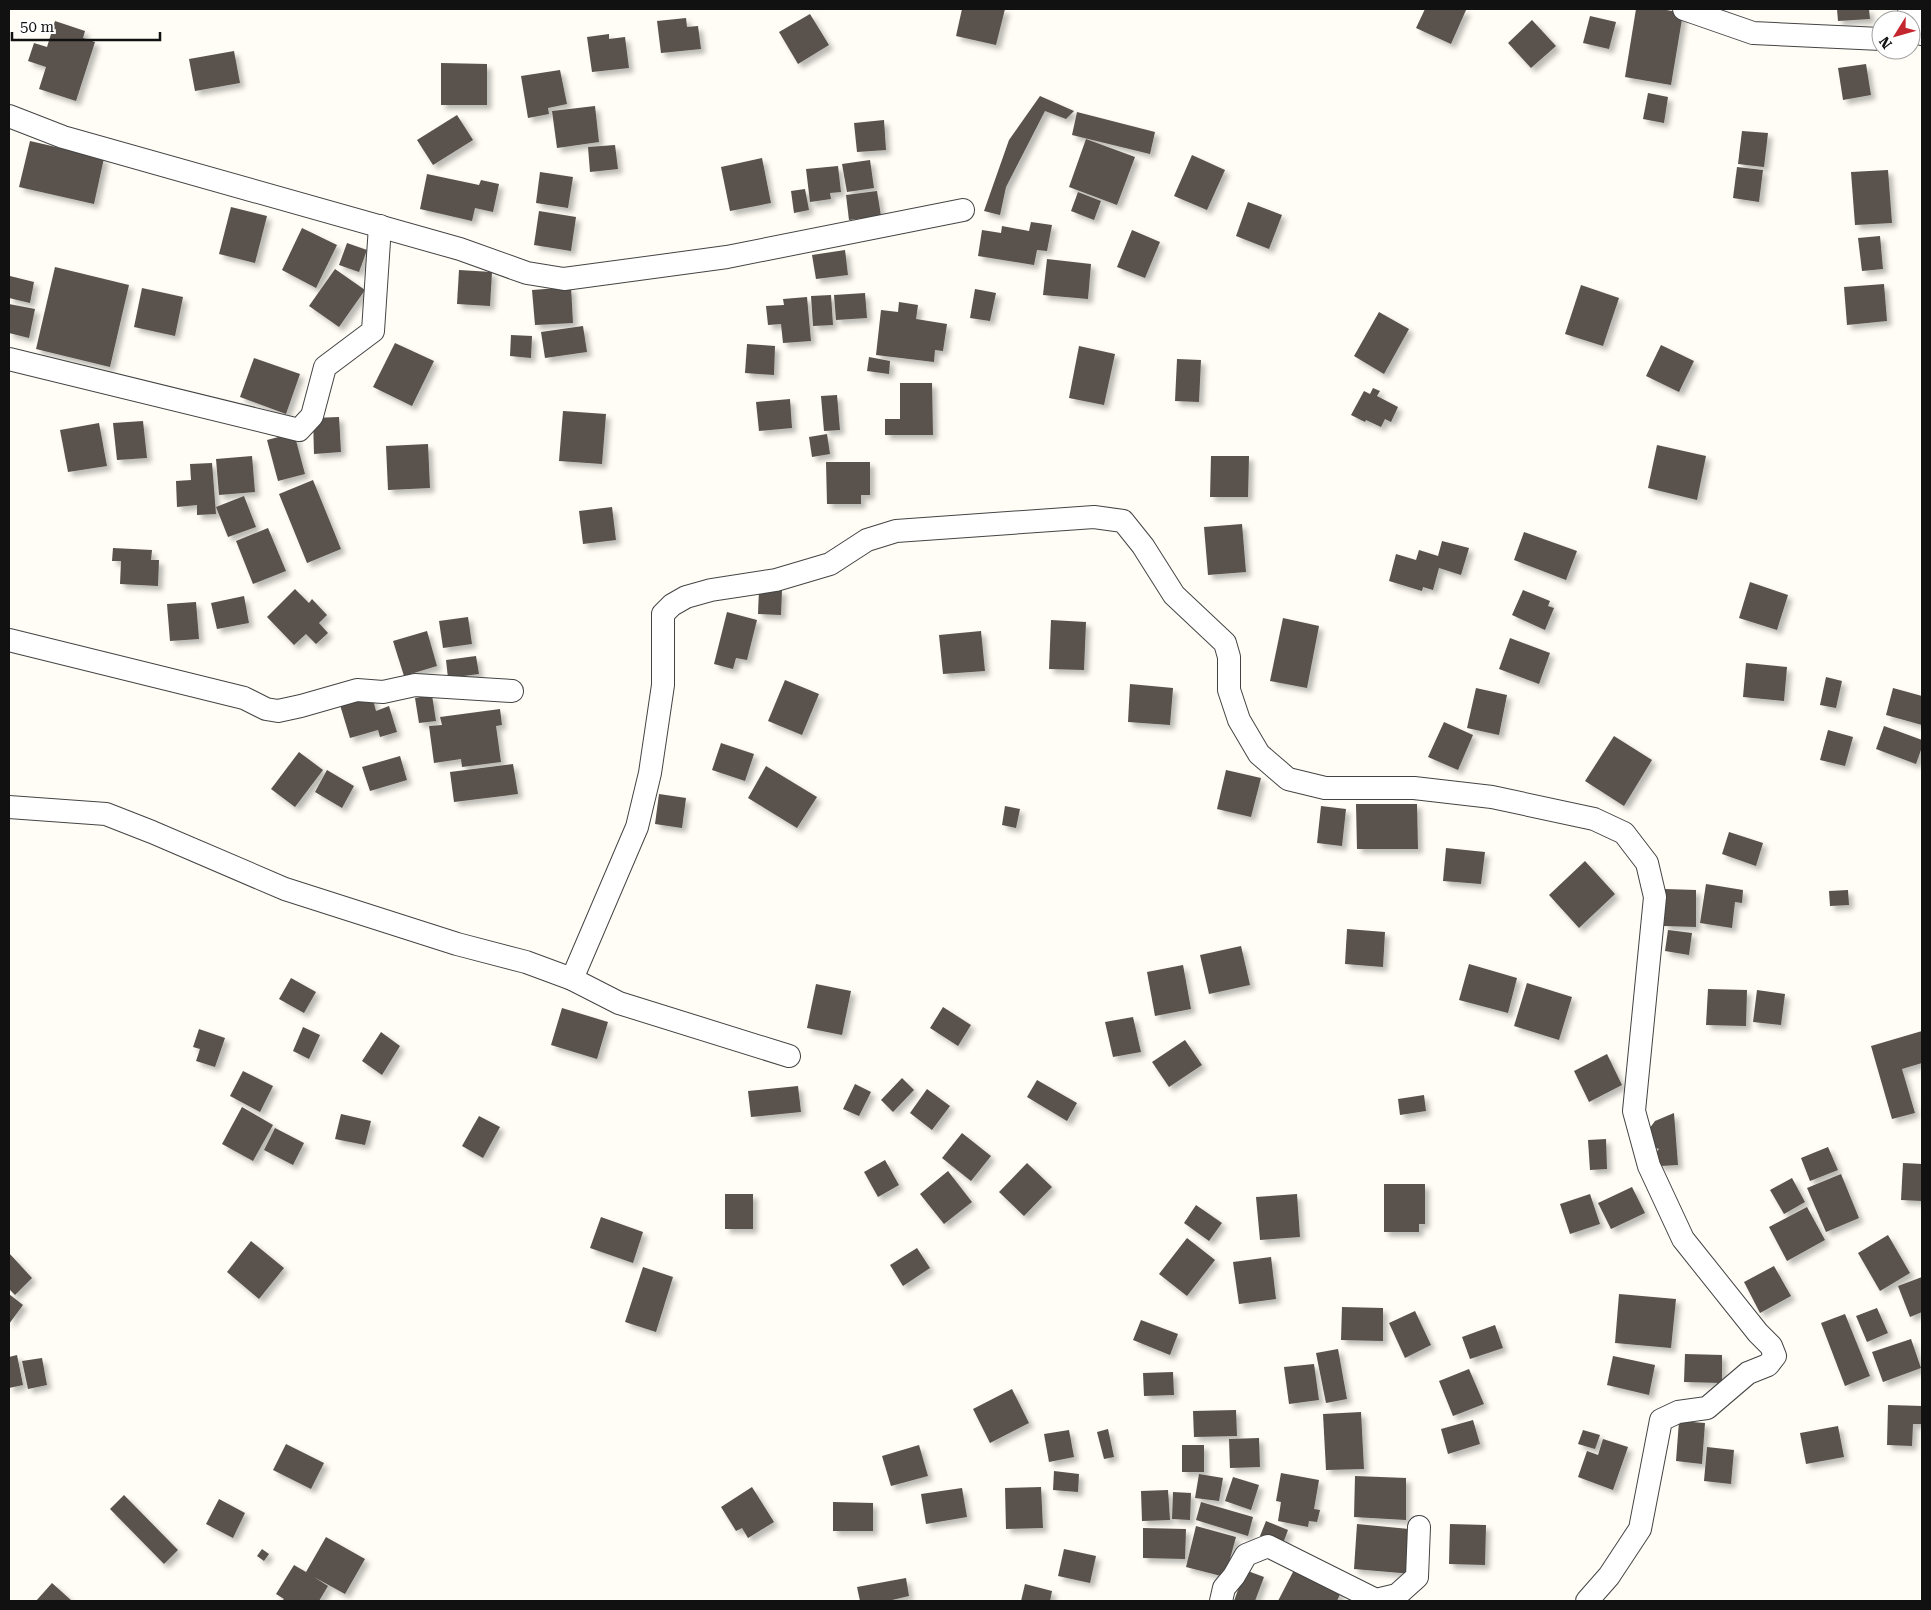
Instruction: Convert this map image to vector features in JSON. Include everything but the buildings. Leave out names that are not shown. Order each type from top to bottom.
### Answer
[{"type":"street","points":[[1684,9],[1753,33],[1871,39]]},
{"type":"street","points":[[1909,9],[1922,36]]},
{"type":"street","points":[[9,116],[63,138],[460,249],[527,273],[564,280],[727,257],[964,210]]},
{"type":"street","points":[[9,359],[299,430],[312,416],[326,367],[373,331],[380,226]]},
{"type":"street","points":[[572,979],[637,827],[650,773],[663,685],[663,614],[672,605],[686,597],[702,592],[776,580],[830,564],[867,540],[896,531],[1094,518],[1123,521],[1143,546],[1174,595],[1225,643],[1229,657],[1229,690],[1239,720],[1259,754],[1288,779],[1325,788],[1414,788],[1492,798],[1594,819],[1624,833],[1648,863],[1655,897],[1634,1111],[1649,1166],[1683,1239],[1758,1333],[1771,1346],[1775,1356],[1768,1364],[1748,1373],[1707,1408],[1678,1412],[1661,1420],[1640,1529],[1609,1576],[1587,1601]]},
{"type":"street","points":[[9,640],[244,698],[266,709],[278,710],[301,706],[357,690],[383,692],[415,685],[512,691]]},
{"type":"street","points":[[9,807],[106,814],[285,888],[456,944],[526,962],[572,979],[619,1003],[789,1056]]},
{"type":"street","points":[[1221,1601],[1224,1588],[1246,1556],[1268,1546],[1376,1600],[1397,1596],[1417,1577],[1419,1527]]}]
